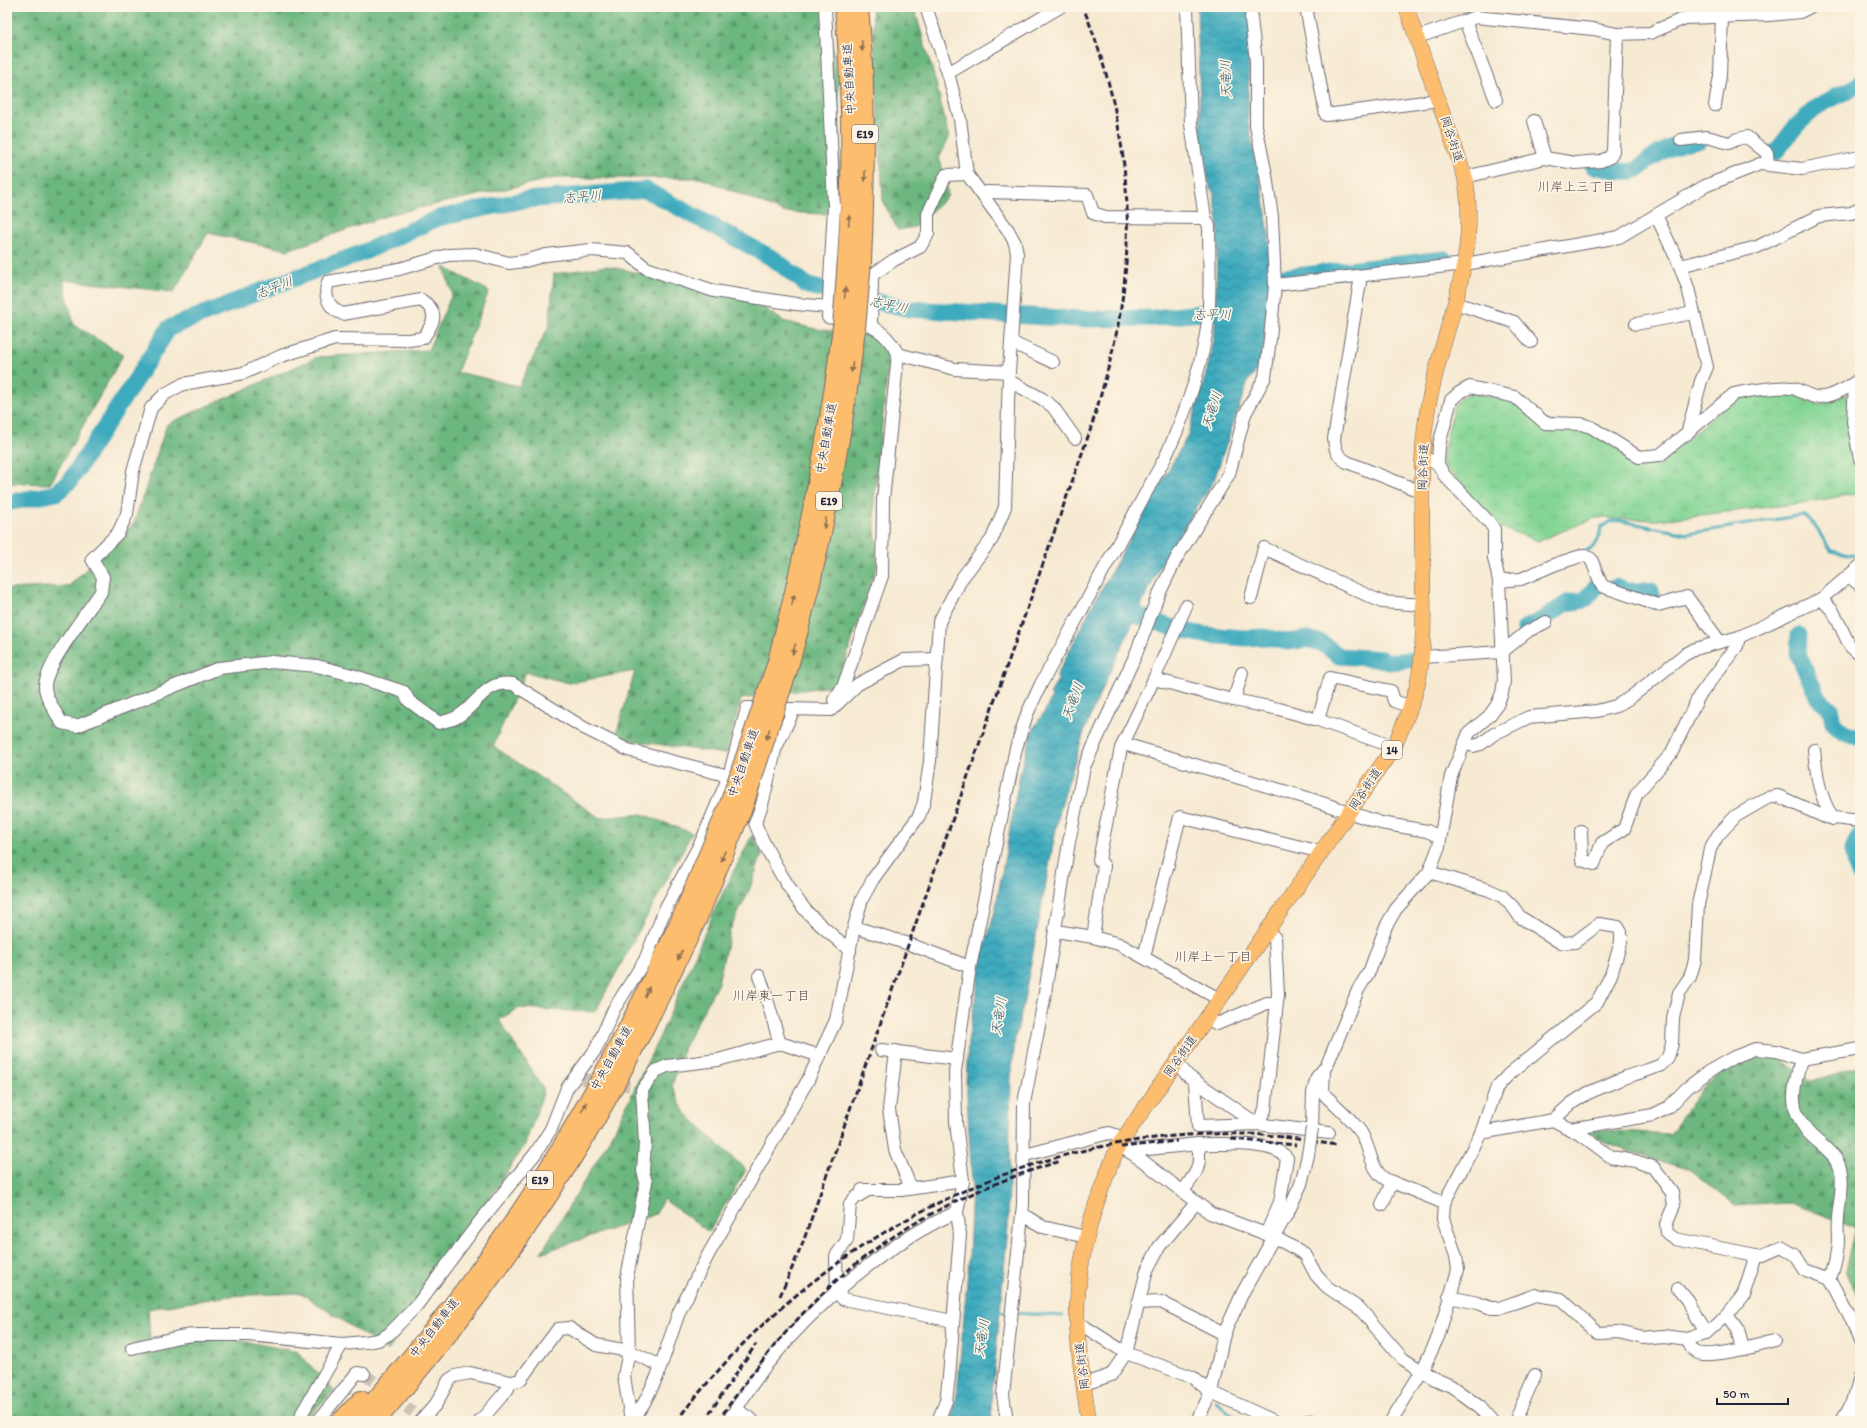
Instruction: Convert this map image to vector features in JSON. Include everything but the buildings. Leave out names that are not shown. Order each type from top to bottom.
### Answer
[{"type":"highway","name":"中央自動車道","points":[[844,7],[860,265]]},
{"type":"highway","name":"中央自動車道","points":[[357,1421],[431,1333],[498,1244],[529,1199],[573,1126],[690,917],[743,808],[782,667],[824,454],[856,327],[866,152],[864,77],[859,7]]},
{"type":"highway","name":"中央自動車道","points":[[376,1421],[441,1343],[510,1252],[592,1125],[649,1018],[690,917]]},
{"type":"highway","points":[[385,1421],[484,1300],[545,1212],[602,1119],[628,1068],[649,1018]]},
{"type":"highway","points":[[341,1421],[382,1377],[458,1284],[573,1126]]},
{"type":"main road","name":"岡谷街道","points":[[1089,1421],[1077,1322],[1080,1271],[1086,1237],[1093,1210],[1124,1144],[1176,1062],[1394,747],[1411,707],[1422,657],[1424,605],[1422,492],[1423,457],[1427,413],[1464,264],[1470,221],[1469,198],[1465,177],[1440,100],[1406,7]]},
{"type":"street","points":[[821,711],[833,701],[843,687],[882,576],[883,500],[898,354],[890,340],[881,331],[856,327],[828,317],[832,272],[834,207],[825,7]]},
{"type":"street","points":[[631,1421],[644,1404],[661,1366],[683,1305],[708,1255],[759,1168],[820,1056],[836,1020],[854,927],[862,899],[873,879],[919,816],[924,802],[930,761],[939,622],[962,578],[992,539],[1005,507],[1009,377],[1018,254],[1015,243],[1008,230],[967,174],[960,119],[948,73],[926,7]]},
{"type":"street","points":[[948,73],[1060,7]]},
{"type":"street","points":[[938,1421],[946,1401],[960,1234],[957,1212],[962,1180],[956,1123],[955,1071],[970,967],[1016,748],[1027,714],[1084,602],[1166,456],[1179,428],[1205,343],[1208,315],[1209,226],[1205,218],[1191,124],[1187,7]]},
{"type":"street","points":[[1007,1421],[1003,1395],[1022,1214],[1025,1155],[1024,1103],[1056,931],[1084,767],[1136,654],[1158,596],[1176,559],[1229,474],[1245,414],[1265,377],[1270,340],[1274,285],[1272,218],[1256,126],[1256,61],[1250,19],[1252,7]]},
{"type":"street","points":[[1306,7],[1326,115],[1440,100]]},
{"type":"street","points":[[1418,37],[1476,17],[1594,29],[1617,34],[1650,33],[1685,18],[1724,13],[1769,15],[1800,12],[1810,7]]},
{"type":"street","points":[[1715,105],[1720,76],[1724,13]]},
{"type":"street","points":[[1465,21],[1496,100]]},
{"type":"street","points":[[1465,177],[1545,158],[1575,163],[1601,161],[1610,157],[1613,151],[1617,34]]},
{"type":"street","points":[[1534,121],[1545,158]]},
{"type":"street","points":[[1681,140],[1707,137],[1729,143],[1737,139],[1747,137],[1767,153],[1768,165]]},
{"type":"street","points":[[1274,285],[1464,264],[1619,237],[1705,186],[1760,164],[1802,170],[1860,157]]},
{"type":"street","points":[[832,272],[860,265],[894,260],[920,247],[928,234],[928,214],[946,175],[967,174]]},
{"type":"street","points":[[983,195],[987,192],[1087,195],[1093,213],[1104,217],[1205,218]]},
{"type":"street","points":[[1680,266],[1757,247],[1820,216],[1851,213],[1860,209]]},
{"type":"street","points":[[1656,215],[1680,266],[1688,288],[1707,367],[1701,381],[1687,434]]},
{"type":"street","points":[[729,776],[628,750],[584,728],[513,684],[502,682],[488,689],[457,717],[439,723],[409,701],[404,692],[317,666],[272,662],[219,668],[77,726],[62,723],[54,710],[45,687],[50,668],[101,592],[103,577],[92,559],[118,533],[127,514],[133,471],[151,408],[165,394],[183,384],[244,373],[281,356],[335,339],[409,340],[423,338],[432,325],[434,314],[429,305],[421,300],[343,314],[339,313],[335,311],[327,299],[325,289],[328,282],[399,269],[448,255],[475,254],[509,263],[525,261],[546,255],[591,250],[628,253],[646,268],[714,291],[796,304],[828,307]]},
{"type":"street","points":[[856,327],[860,265]]},
{"type":"street","points":[[1361,276],[1334,439],[1335,447],[1338,454],[1347,462],[1422,492]]},
{"type":"street","points":[[1455,303],[1514,322],[1531,342]]},
{"type":"street","points":[[1636,324],[1693,313]]},
{"type":"street","points":[[1011,342],[1053,362]]},
{"type":"street","points":[[898,354],[955,369],[1009,377],[1053,407],[1075,438]]},
{"type":"street","points":[[1197,1421],[1211,1392],[1224,1334],[1270,1236],[1301,1184],[1308,1155],[1312,1128],[1313,1093],[1317,1077],[1330,1059],[1358,990],[1370,970],[1386,926],[1396,909],[1428,872],[1440,837],[1449,782],[1464,743],[1469,733],[1489,716],[1497,705],[1502,692],[1499,581],[1494,558],[1494,529],[1444,475],[1438,464],[1439,445],[1451,400],[1459,393],[1470,387],[1516,397],[1545,423],[1580,424],[1591,427],[1640,457],[1660,455],[1734,394],[1791,388],[1816,397],[1826,397],[1857,381]]},
{"type":"street","points":[[1857,381],[1853,422],[1860,459]]},
{"type":"street","points":[[1423,457],[1438,464]]},
{"type":"street","points":[[1251,598],[1264,548],[1382,602],[1424,605]]},
{"type":"street","points":[[1499,581],[1521,579],[1556,564],[1584,555],[1591,559],[1602,586],[1658,605],[1687,597],[1720,642]]},
{"type":"street","points":[[1464,743],[1473,746],[1481,744],[1494,734],[1529,717],[1597,711],[1616,706],[1631,697],[1684,655],[1695,649],[1739,637],[1821,599],[1860,566]]},
{"type":"street","points":[[1848,576],[1860,585]]},
{"type":"street","points":[[1821,599],[1833,611],[1850,646],[1860,655]]},
{"type":"street","points":[[1093,937],[1104,866],[1099,860],[1121,748],[1154,679],[1186,606]]},
{"type":"street","points":[[1422,657],[1502,652],[1528,631],[1546,622]]},
{"type":"street","points":[[1581,831],[1582,860],[1594,864],[1602,843],[1624,829],[1637,793],[1671,754],[1699,696],[1737,646],[1739,637]]},
{"type":"street","points":[[132,1348],[152,1342],[193,1336],[248,1335],[342,1344],[378,1340],[389,1334],[417,1305],[477,1225],[535,1154],[551,1129],[567,1088],[578,1078],[596,1049],[614,1009],[645,960],[666,907],[702,840],[729,776],[747,708],[821,711],[831,710],[858,684],[904,660],[937,659]]},
{"type":"street","points":[[1234,700],[1242,673]]},
{"type":"street","points":[[1318,720],[1330,678],[1392,691],[1394,701],[1411,707]]},
{"type":"street","points":[[1154,679],[1234,700],[1255,703],[1318,720],[1394,747]]},
{"type":"street","points":[[794,709],[776,750],[762,805],[755,822],[760,836],[798,900],[809,914],[850,951]]},
{"type":"street","points":[[1124,744],[1304,797],[1381,823],[1427,831],[1440,837]]},
{"type":"street","points":[[1814,750],[1817,781],[1824,803],[1834,819]]},
{"type":"street","points":[[1480,1134],[1553,1120],[1572,1103],[1588,1093],[1626,1077],[1651,1070],[1661,1065],[1668,1057],[1672,1044],[1673,1018],[1679,993],[1690,977],[1695,960],[1698,905],[1710,849],[1718,835],[1732,821],[1754,804],[1767,798],[1778,796],[1825,817],[1860,821]]},
{"type":"street","points":[[1144,957],[1180,817],[1321,852]]},
{"type":"street","points":[[1391,1421],[1422,1371],[1438,1337],[1458,1270],[1456,1256],[1443,1219],[1444,1203],[1480,1134],[1497,1087],[1514,1070],[1596,1002],[1611,975],[1621,942],[1621,932],[1618,927],[1599,924],[1575,942],[1561,943],[1520,917],[1502,896],[1489,890],[1428,872]]},
{"type":"street","points":[[854,927],[909,944],[970,967]]},
{"type":"street","points":[[1257,1124],[1265,1110],[1277,1004],[1275,938],[1266,930]]},
{"type":"street","points":[[1056,931],[1093,937],[1119,944],[1219,999]]},
{"type":"street","points":[[759,976],[780,1044]]},
{"type":"street","points":[[1207,1017],[1217,1024],[1267,1003],[1277,1004]]},
{"type":"street","points":[[631,1421],[624,1376],[629,1351],[627,1278],[646,1182],[643,1171],[645,1143],[637,1088],[656,1071],[667,1066],[718,1060],[780,1044],[820,1056]]},
{"type":"street","points":[[1570,1129],[1653,1115],[1668,1107],[1687,1088],[1708,1072],[1734,1057],[1755,1049],[1776,1052],[1801,1059],[1860,1049]]},
{"type":"street","points":[[881,1050],[957,1059]]},
{"type":"street","points":[[896,1051],[889,1109],[896,1150],[911,1188]]},
{"type":"street","points":[[1801,1059],[1793,1093],[1796,1112],[1808,1131],[1836,1159],[1840,1170],[1842,1187],[1837,1221],[1838,1242],[1836,1260],[1830,1279]]},
{"type":"street","points":[[1176,1062],[1195,1082],[1257,1124]]},
{"type":"street","points":[[1324,1069],[1323,1092],[1360,1131],[1369,1156],[1380,1175],[1385,1179],[1444,1203]]},
{"type":"street","points":[[1195,1082],[1198,1126],[1257,1124],[1329,1133]]},
{"type":"street","points":[[1553,1120],[1583,1136],[1611,1157],[1635,1161],[1653,1167],[1672,1193],[1674,1205],[1666,1224],[1667,1233],[1675,1239],[1756,1255],[1763,1255],[1781,1247],[1795,1255],[1804,1269],[1830,1279],[1853,1322],[1860,1341]]},
{"type":"street","points":[[1025,1155],[1109,1133],[1210,1214],[1270,1236],[1305,1254],[1316,1276],[1327,1287],[1360,1308],[1403,1359],[1451,1386],[1480,1407],[1492,1421]]},
{"type":"street","points":[[1124,1144],[1259,1146],[1284,1154],[1287,1158],[1280,1202],[1270,1236]]},
{"type":"street","points":[[1182,1192],[1197,1172],[1200,1157],[1198,1144]]},
{"type":"street","points":[[953,1321],[843,1299],[837,1292],[836,1256],[847,1240],[850,1204],[865,1190],[911,1188],[962,1180]]},
{"type":"street","points":[[1382,1206],[1392,1182]]},
{"type":"street","points":[[1084,1384],[1111,1375],[1126,1353],[1147,1270],[1159,1247],[1196,1203]]},
{"type":"street","points":[[728,1421],[767,1363],[837,1292],[874,1262],[907,1239],[957,1212]]},
{"type":"street","points":[[1022,1214],[1043,1227],[1086,1237]]},
{"type":"street","points":[[1449,1297],[1478,1303],[1491,1308],[1499,1308],[1536,1295],[1554,1297],[1561,1299],[1598,1333],[1618,1332],[1642,1338],[1663,1336],[1688,1339],[1706,1334],[1727,1315],[1743,1296],[1756,1255]]},
{"type":"street","points":[[1678,1289],[1687,1300],[1706,1334]]},
{"type":"street","points":[[1138,1303],[1161,1302],[1224,1334]]},
{"type":"street","points":[[1727,1315],[1738,1330],[1744,1348]]},
{"type":"street","points":[[1077,1322],[1126,1353],[1192,1378],[1211,1392],[1274,1421]]},
{"type":"street","points":[[419,1417],[436,1404],[449,1380],[455,1376],[470,1373],[511,1382],[520,1380],[558,1329],[569,1328],[596,1345],[629,1351],[661,1366]]},
{"type":"street","points":[[1688,1339],[1690,1347],[1696,1352],[1714,1355],[1777,1340]]},
{"type":"street","points":[[301,1421],[306,1407],[342,1344]]},
{"type":"street","points":[[318,1421],[357,1373],[364,1374]]},
{"type":"street","points":[[1860,1374],[1846,1417],[1860,1419]]},
{"type":"street","points":[[1515,1421],[1535,1375]]},
{"type":"street","points":[[480,1421],[507,1390],[511,1382]]},
{"type":"street","points":[[736,1409],[754,1421]]},
{"type":"shaded area","points":[[1417,7],[1584,7],[1570,23],[1485,14],[1485,12],[1472,10],[1430,26],[1423,22]]},
{"type":"green space","points":[[7,7],[827,7],[838,81],[840,215],[783,212],[701,178],[555,178],[392,214],[288,250],[208,233],[174,292],[63,280],[74,325],[123,355],[50,484],[7,483]]},
{"type":"green space","points":[[872,7],[914,7],[936,83],[949,138],[939,158],[945,175],[948,196],[915,227],[898,230],[883,201]]},
{"type":"green space","points":[[606,266],[746,295],[783,321],[816,329],[870,336],[890,348],[874,500],[877,566],[837,685],[741,699],[726,754],[615,738],[635,671],[569,683],[526,672],[493,746],[600,818],[642,814],[692,833],[595,1012],[518,1008],[499,1020],[544,1090],[525,1145],[388,1351],[301,1293],[229,1296],[148,1309],[151,1350],[218,1336],[298,1352],[334,1391],[303,1421],[7,1421],[7,589],[69,586],[134,523],[167,424],[318,357],[428,350],[452,294],[444,267],[489,291],[457,372],[519,386],[549,326],[554,274]]},
{"type":"green space","points":[[1471,393],[1516,402],[1527,414],[1570,428],[1590,432],[1639,462],[1653,462],[1666,457],[1732,400],[1748,396],[1788,393],[1820,405],[1848,394],[1855,471],[1860,479],[1860,493],[1803,503],[1658,520],[1595,518],[1538,541],[1497,526],[1444,466],[1442,458],[1454,406],[1461,397]]},
{"type":"green space","points":[[752,835],[762,854],[749,891],[730,930],[718,983],[684,1047],[672,1086],[683,1110],[746,1170],[709,1232],[663,1199],[656,1214],[541,1253],[612,1135],[661,1034],[716,907]]},
{"type":"green space","points":[[1749,1051],[1777,1057],[1812,1081],[1860,1066],[1860,1302],[1845,1271],[1855,1227],[1788,1202],[1735,1205],[1690,1170],[1607,1144],[1587,1129],[1670,1134],[1705,1085]]},
{"type":"water","name":"天竜川","points":[[1197,7],[1250,7],[1248,121],[1264,199],[1270,243],[1266,335],[1260,367],[1248,381],[1214,480],[1160,566],[1104,684],[1085,729],[1066,789],[1058,818],[1023,1006],[1015,1039],[1011,1077],[1008,1228],[991,1405],[992,1421],[951,1421],[957,1394],[969,1257],[972,1185],[966,1082],[968,1041],[983,953],[995,911],[1020,773],[1027,747],[1035,726],[1052,697],[1050,694],[1059,678],[1056,677],[1092,606],[1187,437],[1209,362],[1215,326],[1218,222],[1213,191],[1210,189],[1201,144]]},
{"type":"waterway","points":[[1770,154],[1776,152],[1796,126],[1818,106],[1860,84]]},
{"type":"waterway","points":[[1593,166],[1618,171],[1633,171],[1639,169],[1653,157],[1670,148],[1682,143],[1700,140]]},
{"type":"waterway","name":"志平川","points":[[7,503],[56,493],[70,481],[169,328],[364,252],[438,218],[524,200],[646,190],[774,259],[808,286],[910,309],[1079,319],[1154,318],[1201,313],[1238,314]]},
{"type":"waterway","points":[[1268,279],[1444,259]]},
{"type":"waterway","points":[[1585,551],[1595,545],[1601,527],[1612,521],[1621,521],[1687,534],[1803,515],[1813,523],[1831,551],[1856,555],[1860,554]]},
{"type":"waterway","points":[[1525,628],[1540,621],[1567,603],[1585,600],[1597,586]]},
{"type":"waterway","points":[[1615,587],[1626,591],[1651,591],[1654,601]]},
{"type":"waterway","points":[[1116,608],[1179,630],[1205,635],[1245,638],[1264,637],[1288,642],[1307,639],[1322,643],[1339,656],[1381,659],[1388,662],[1409,660]]},
{"type":"waterway","points":[[1799,635],[1798,654],[1818,698],[1830,708],[1833,722],[1838,728],[1844,733],[1860,738]]},
{"type":"waterway","points":[[1860,835],[1854,845],[1853,850],[1855,864],[1860,875]]},
{"type":"waterway","points":[[997,1312],[1009,1313]]},
{"type":"waterway","points":[[1015,1313],[1063,1316]]},
{"type":"waterway","points":[[1215,1401],[1239,1421]]},
{"type":"tunnel","points":[[582,1079],[633,1086]]},
{"type":"tunnel","points":[[364,1374],[413,1412]]},
{"type":"railway","points":[[780,1296],[802,1245],[1091,428],[1112,353],[1121,307],[1126,269],[1127,231],[1123,155],[1108,80],[1083,7]]},
{"type":"railway","points":[[676,1421],[744,1343],[805,1288],[860,1248],[918,1213],[979,1184],[1043,1162],[1108,1145],[1175,1136],[1255,1134],[1279,1136],[1337,1145]]},
{"type":"railway","points":[[1231,1139],[1296,1145]]},
{"type":"railway","points":[[1121,1147],[1177,1141]]},
{"type":"railway","points":[[718,1421],[754,1371],[793,1324],[822,1294],[875,1249],[903,1230],[964,1197],[1061,1161]]},
{"type":"railway","points":[[704,1421],[756,1344]]},
{"type":"district","name":"川岸上三丁目","points":[[1576,186]]},
{"type":"district","name":"川岸上一丁目","points":[[1213,956]]},
{"type":"district","name":"川岸東一丁目","points":[[771,995]]}]
